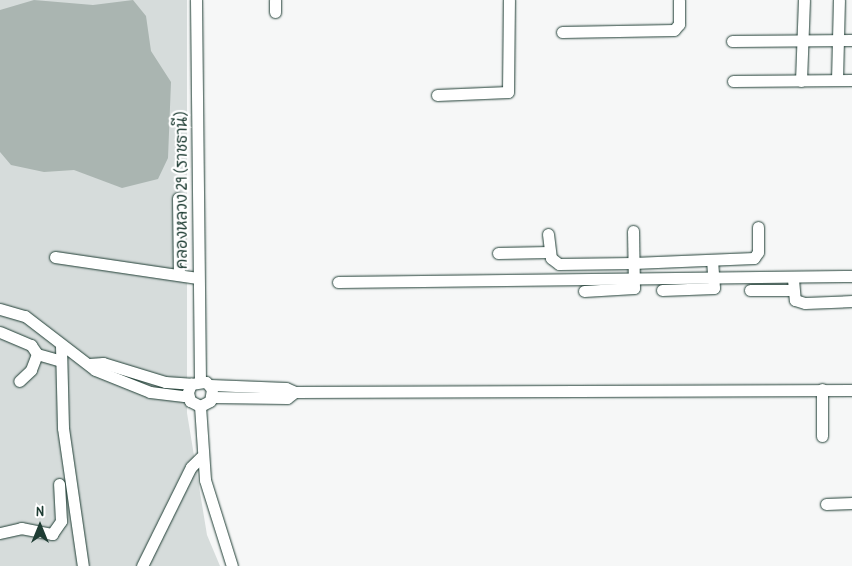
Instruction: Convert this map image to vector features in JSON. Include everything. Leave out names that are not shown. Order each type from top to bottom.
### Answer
[{"type":"street","name":"คลองหลวง 29 (ราชธานี)","points":[[196,0],[200,383]]},
{"type":"street","points":[[437,95],[508,92],[509,0]]},
{"type":"street","points":[[562,32],[674,30],[679,24],[679,0]]},
{"type":"street","points":[[801,81],[804,0]]},
{"type":"street","points":[[837,80],[839,0]]},
{"type":"street","points":[[732,41],[852,40]]},
{"type":"street","points":[[732,81],[852,80]]},
{"type":"street","points":[[178,198],[179,275]]},
{"type":"street","points":[[548,234],[551,258],[559,264],[634,263],[756,257],[758,227]]},
{"type":"street","points":[[584,292],[632,290],[634,280],[633,231]]},
{"type":"street","points":[[498,253],[549,252]]},
{"type":"street","points":[[55,257],[198,278]]},
{"type":"street","points":[[662,290],[710,290],[714,286],[712,260]]},
{"type":"street","points":[[559,264],[559,281]]},
{"type":"street","points":[[750,290],[852,276]]},
{"type":"street","points":[[338,282],[714,280],[793,284]]},
{"type":"street","points":[[793,284],[795,300],[805,303],[852,301]]},
{"type":"street","points":[[0,309],[25,316],[54,337],[61,346],[90,364],[95,370],[150,392],[188,397],[200,406]]},
{"type":"street","points":[[0,332],[31,345],[37,354],[61,361]]},
{"type":"street","points":[[61,346],[63,428],[83,566]]},
{"type":"street","points":[[19,380],[31,370],[37,354]]},
{"type":"street","points":[[90,364],[103,363],[165,382],[286,388],[295,392],[852,390]]},
{"type":"street","points":[[188,397],[200,383]]},
{"type":"street","points":[[200,383],[212,397]]},
{"type":"street","points":[[822,389],[822,436]]},
{"type":"street","points":[[200,406],[212,397],[287,398],[295,392]]},
{"type":"street","points":[[200,406],[201,457],[212,508],[232,566]]},
{"type":"street","points":[[142,566],[191,467],[201,457]]},
{"type":"street","points":[[0,533],[21,528],[52,534],[61,521],[59,484]]},
{"type":"street","points":[[826,504],[852,503]]},
{"type":"shaded area","points":[[0,0],[187,0],[187,413],[207,535],[220,566],[0,566]]},
{"type":"shaded area","points":[[34,0],[93,5],[133,0],[146,16],[151,51],[171,82],[168,158],[158,179],[122,188],[74,170],[44,172],[11,165],[0,152],[0,10]]}]
